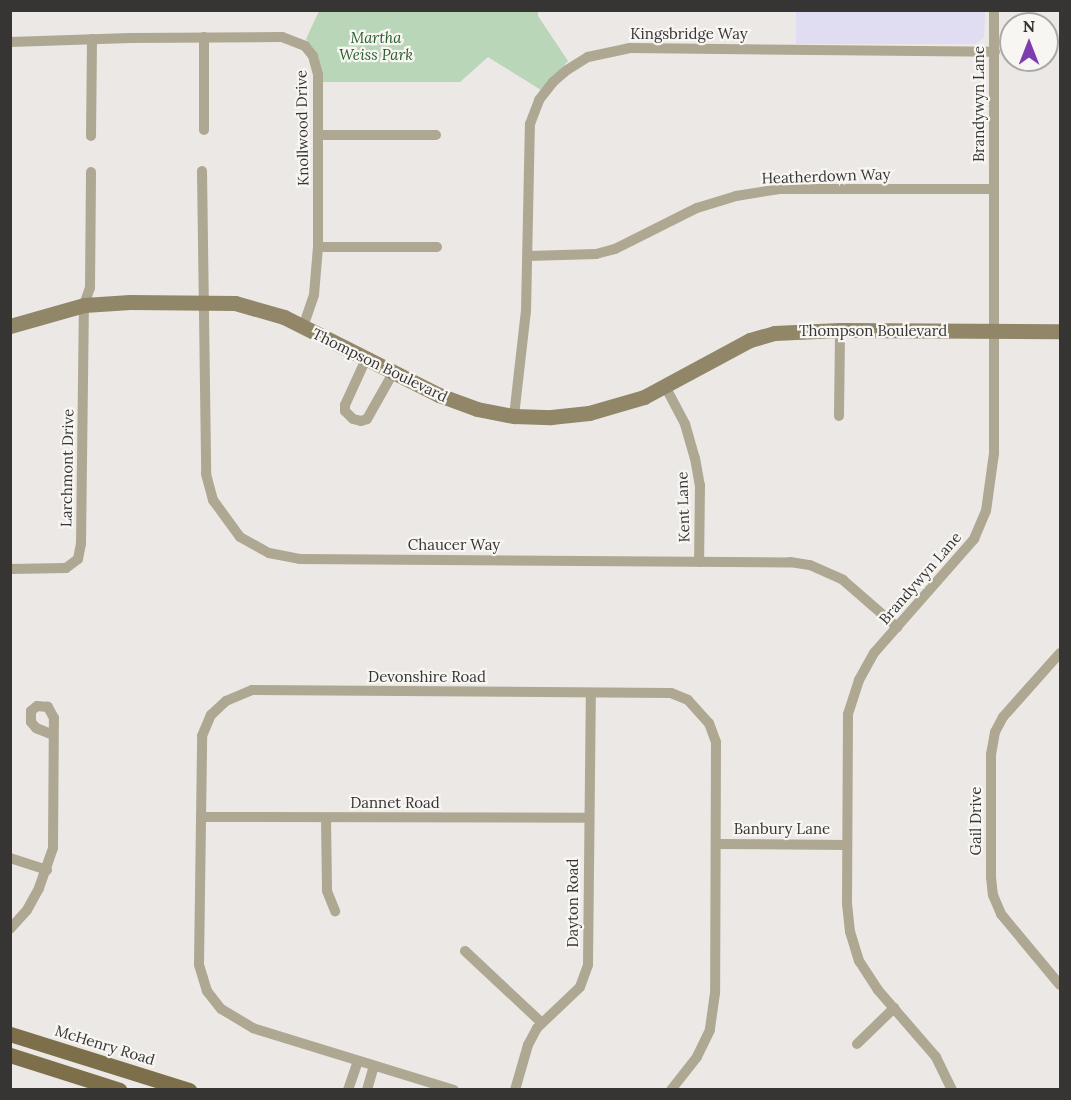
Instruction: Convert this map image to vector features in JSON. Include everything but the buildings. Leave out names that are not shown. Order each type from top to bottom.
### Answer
[{"type":"main road","name":"McHenry Road","points":[[10,1034],[189,1089]]},
{"type":"main road","points":[[10,1056],[120,1089]]},
{"type":"street","name":"Brandywyn Lane","points":[[952,1089],[936,1058],[878,990],[859,961],[850,932],[847,845],[848,714],[859,680],[874,653],[974,539],[986,511],[994,453],[994,10]]},
{"type":"street","points":[[204,37],[204,130]]},
{"type":"street","name":"Knollwood Drive","points":[[10,42],[282,37],[305,46],[313,56],[318,75],[319,135],[318,247],[314,295],[303,327]]},
{"type":"street","points":[[91,136],[92,39]]},
{"type":"street","name":"Kingsbridge Way","points":[[514,416],[526,311],[530,124],[539,100],[553,82],[588,57],[630,48],[994,52]]},
{"type":"street","points":[[319,135],[436,135]]},
{"type":"street","name":"Chaucer Way","points":[[202,171],[208,488],[219,512],[233,530],[254,546],[283,557],[299,559],[790,562],[810,565],[843,580],[897,627]]},
{"type":"street","points":[[84,305],[90,288],[92,172]]},
{"type":"street","name":"Heatherdown Way","points":[[528,256],[596,254],[615,249],[698,208],[736,196],[779,189],[994,189]]},
{"type":"street","points":[[318,247],[437,247]]},
{"type":"street","name":"Thompson Boulevard","points":[[10,326],[84,305],[203,301],[258,308],[303,327],[448,399],[477,409],[514,416],[552,417],[590,413],[644,397],[750,340],[774,333],[840,330],[1060,331]]},
{"type":"street","name":"Larchmont Drive","points":[[10,568],[66,568],[78,559],[81,544],[84,305]]},
{"type":"street","points":[[839,416],[840,330]]},
{"type":"street","points":[[366,359],[345,405],[345,411],[352,419],[360,421],[367,419],[393,373]]},
{"type":"street","name":"Kent Lane","points":[[664,386],[685,424],[695,458],[700,484],[699,562]]},
{"type":"street","name":"Gail Drive","points":[[1059,657],[1003,717],[995,732],[991,754],[991,877],[993,895],[1001,914],[1060,984]]},
{"type":"street","name":"Devonshire Road","points":[[454,1089],[240,1023],[221,1009],[207,991],[199,964],[202,736],[205,725],[218,707],[241,693],[252,690],[670,693],[688,700],[706,719],[716,742],[715,993],[710,1030],[697,1057],[671,1089]]},
{"type":"street","name":"Dayton Road","points":[[515,1089],[528,1045],[542,1023],[579,987],[588,965],[591,693]]},
{"type":"street","points":[[10,929],[27,910],[47,870],[54,832],[53,735]]},
{"type":"street","name":"Dannet Road","points":[[201,816],[588,818]]},
{"type":"street","points":[[326,818],[327,891],[335,911]]},
{"type":"street","name":"Banbury Lane","points":[[717,844],[847,845]]},
{"type":"street","points":[[10,858],[47,870]]},
{"type":"street","points":[[465,951],[542,1023]]},
{"type":"street","points":[[857,1044],[894,1008]]},
{"type":"street","points":[[348,1089],[358,1061]]},
{"type":"street","points":[[367,1089],[374,1066]]},
{"type":"shaded area","points":[[796,11],[985,11],[984,37],[976,44],[796,44]]},
{"type":"green space","name":"Martha Weiss Park","points":[[319,11],[538,11],[538,16],[568,61],[541,90],[488,57],[460,82],[323,82],[318,55],[306,39]]}]
